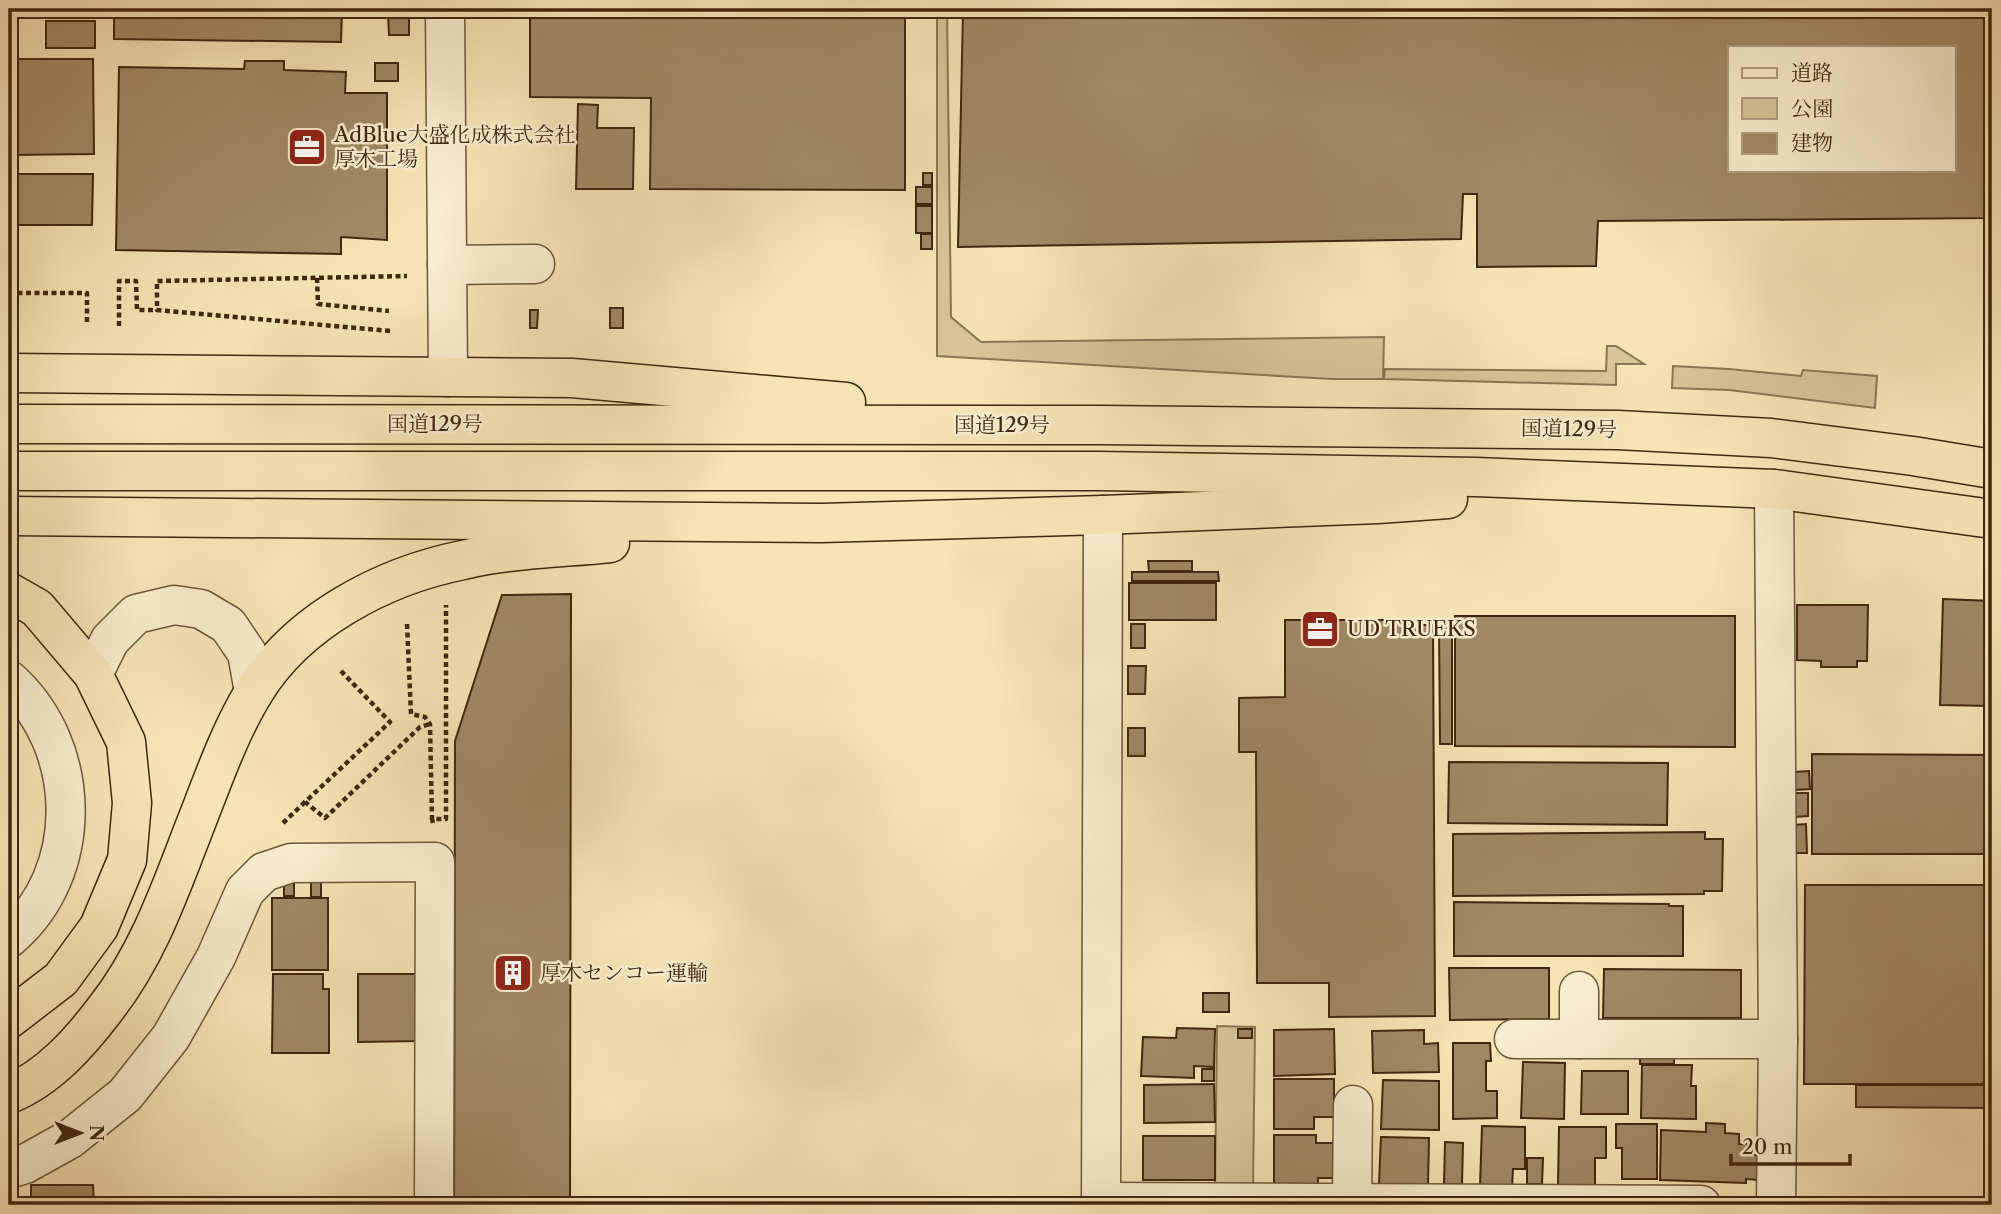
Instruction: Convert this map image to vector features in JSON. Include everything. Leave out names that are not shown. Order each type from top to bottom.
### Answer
[{"type":"highway","points":[[9,358],[166,373]]},
{"type":"highway","points":[[9,373],[572,378],[1102,425]]},
{"type":"highway","name":"国道129号","points":[[9,424],[1102,425],[1618,430],[1771,438],[1992,469]]},
{"type":"highway","points":[[9,471],[1099,471],[1476,477],[1774,489],[1992,519]]},
{"type":"highway","points":[[9,516],[821,523],[1378,504],[1652,483]]},
{"type":"highway","points":[[9,1094],[21,1090],[76,1047],[118,993],[150,939],[210,787],[254,692],[274,666],[312,626],[357,598],[404,577],[463,559],[821,523]]},
{"type":"highway","points":[[9,592],[37,608],[93,674],[127,742],[132,803],[127,860],[99,927],[61,979],[9,1019]]},
{"type":"street","points":[[445,9],[448,377]]},
{"type":"street","points":[[447,265],[535,264]]},
{"type":"street","points":[[1774,489],[1778,1039],[1776,1205]]},
{"type":"street","points":[[1103,515],[1101,1204],[1701,1205]]},
{"type":"street","points":[[93,674],[110,639],[136,614],[174,606],[201,609],[228,625],[247,653],[254,692]]},
{"type":"street","points":[[9,680],[29,701],[56,748],[62,768],[66,807],[64,838],[56,870],[35,908],[9,938]]},
{"type":"street","points":[[9,1169],[25,1164],[70,1139],[125,1095],[171,1037],[216,957],[245,891],[264,872],[291,863],[435,862],[434,1205]]},
{"type":"street","points":[[1580,991],[1580,1039]]},
{"type":"street","points":[[1514,1039],[1778,1039]]},
{"type":"street","points":[[1352,1204],[1353,1105]]},
{"type":"path","points":[[158,310],[158,281],[409,276]]},
{"type":"path","points":[[317,278],[318,304],[389,311]]},
{"type":"path","points":[[119,326],[118,281],[136,281],[137,310],[390,331]]},
{"type":"path","points":[[9,293],[87,293],[88,323]]},
{"type":"path","points":[[432,819],[446,819],[446,602]]},
{"type":"path","points":[[407,624],[411,714],[425,718],[430,724],[435,862]]},
{"type":"path","points":[[341,671],[390,722],[305,802],[325,818],[421,727],[430,724]]},
{"type":"green space","points":[[937,9],[947,9],[951,317],[981,342],[1384,337],[1383,379],[1332,379],[937,356]]},
{"type":"green space","points":[[1607,346],[1616,346],[1644,364],[1616,364],[1616,385],[1384,379],[1385,369],[1606,371]]},
{"type":"green space","points":[[1673,366],[1801,376],[1803,370],[1877,376],[1875,408],[1729,390],[1672,388]]},
{"type":"green space","points":[[1217,1026],[1255,1027],[1253,1190],[1215,1189]]},
{"type":"building","points":[[114,9],[342,9],[341,42],[114,39]]},
{"type":"building","points":[[530,9],[905,9],[905,190],[650,189],[651,98],[530,97]]},
{"type":"building","points":[[963,9],[1992,9],[1992,218],[1598,221],[1596,266],[1477,267],[1477,194],[1463,194],[1461,239],[958,247]]},
{"type":"building","points":[[388,14],[409,14],[409,35],[389,35]]},
{"type":"building","points":[[46,21],[95,21],[95,48],[46,48]]},
{"type":"building","points":[[9,59],[93,59],[94,154],[9,155]]},
{"type":"building","points":[[245,61],[284,61],[284,70],[346,72],[345,93],[387,93],[387,240],[341,237],[341,254],[116,250],[119,67],[244,69]]},
{"type":"building","points":[[375,63],[398,63],[398,81],[375,81]]},
{"type":"building","points":[[578,104],[598,105],[597,128],[634,128],[633,189],[576,189]]},
{"type":"building","points":[[923,173],[932,173],[932,185],[923,185]]},
{"type":"building","points":[[9,174],[93,174],[92,225],[9,225]]},
{"type":"building","points":[[916,187],[932,187],[932,204],[916,204]]},
{"type":"building","points":[[916,206],[932,206],[932,233],[916,233]]},
{"type":"building","points":[[921,234],[932,234],[932,249],[921,249]]},
{"type":"building","points":[[610,308],[623,308],[623,328],[610,328]]},
{"type":"building","points":[[530,310],[538,310],[537,328],[530,328]]},
{"type":"building","points":[[1148,561],[1192,561],[1192,571],[1149,571]]},
{"type":"building","points":[[1132,572],[1218,572],[1219,581],[1132,581]]},
{"type":"building","points":[[1129,583],[1216,583],[1216,620],[1129,620]]},
{"type":"building","name":"厚木センコー運輸","points":[[571,594],[570,1205],[454,1205],[455,741],[502,595]]},
{"type":"building","points":[[1943,599],[1992,601],[1992,706],[1940,705]]},
{"type":"building","points":[[1797,605],[1868,605],[1867,661],[1857,661],[1857,667],[1821,667],[1821,661],[1797,660]]},
{"type":"building","points":[[1455,616],[1735,616],[1735,747],[1455,746]]},
{"type":"building","points":[[1285,620],[1401,620],[1401,625],[1433,625],[1435,1016],[1329,1017],[1329,983],[1257,983],[1256,752],[1239,752],[1239,698],[1285,697]]},
{"type":"building","points":[[1439,623],[1452,623],[1452,744],[1440,744]]},
{"type":"building","points":[[1131,624],[1145,624],[1145,648],[1131,648]]},
{"type":"building","points":[[1128,666],[1146,666],[1145,694],[1128,694]]},
{"type":"building","points":[[1128,728],[1145,728],[1145,756],[1128,756]]},
{"type":"building","points":[[1812,754],[1992,755],[1992,854],[1812,854]]},
{"type":"building","points":[[1449,762],[1668,763],[1667,825],[1448,823]]},
{"type":"building","points":[[1809,771],[1810,789],[1795,790],[1794,772]]},
{"type":"building","points":[[1794,793],[1808,793],[1808,816],[1794,817]]},
{"type":"building","points":[[1806,824],[1807,853],[1794,853],[1793,825]]},
{"type":"building","points":[[1705,832],[1705,839],[1723,839],[1722,891],[1704,891],[1704,894],[1453,896],[1453,834]]},
{"type":"building","points":[[284,881],[294,881],[294,896],[284,896]]},
{"type":"building","points":[[311,881],[321,881],[321,897],[311,897]]},
{"type":"building","points":[[1805,885],[1992,885],[1992,1084],[1804,1084]]},
{"type":"building","points":[[272,898],[328,898],[328,970],[272,970]]},
{"type":"building","points":[[1454,902],[1683,906],[1683,956],[1454,956]]},
{"type":"building","points":[[1449,968],[1549,968],[1549,1019],[1450,1020]]},
{"type":"building","points":[[1604,969],[1741,970],[1741,1018],[1603,1018]]},
{"type":"building","points":[[273,974],[323,974],[323,989],[329,989],[329,1053],[272,1053]]},
{"type":"building","points":[[358,974],[420,974],[420,1041],[358,1042]]},
{"type":"building","points":[[1203,993],[1229,993],[1229,1012],[1203,1012]]},
{"type":"building","points":[[1177,1028],[1215,1029],[1214,1067],[1194,1066],[1194,1078],[1141,1076],[1143,1037],[1176,1038]]},
{"type":"building","points":[[1238,1029],[1252,1029],[1252,1038],[1238,1038]]},
{"type":"building","points":[[1334,1029],[1335,1074],[1274,1076],[1274,1030]]},
{"type":"building","points":[[1424,1030],[1424,1044],[1438,1043],[1439,1072],[1373,1073],[1372,1031]]},
{"type":"building","points":[[1453,1043],[1490,1043],[1491,1061],[1486,1061],[1486,1091],[1497,1091],[1497,1118],[1453,1119]]},
{"type":"building","points":[[1640,1053],[1674,1054],[1674,1064],[1640,1064]]},
{"type":"building","points":[[1523,1062],[1565,1063],[1564,1119],[1521,1118]]},
{"type":"building","points":[[1642,1065],[1692,1065],[1691,1086],[1696,1086],[1696,1119],[1641,1118]]},
{"type":"building","points":[[1202,1069],[1214,1069],[1214,1081],[1202,1081]]},
{"type":"building","points":[[1582,1071],[1628,1071],[1628,1114],[1581,1114]]},
{"type":"building","points":[[1274,1079],[1334,1079],[1334,1117],[1314,1117],[1314,1129],[1274,1129]]},
{"type":"building","points":[[1383,1080],[1439,1081],[1439,1130],[1381,1129]]},
{"type":"building","points":[[1214,1084],[1215,1122],[1144,1123],[1144,1085]]},
{"type":"building","points":[[1856,1085],[1992,1085],[1992,1108],[1856,1107]]},
{"type":"building","points":[[1706,1123],[1725,1124],[1725,1133],[1739,1134],[1739,1144],[1747,1144],[1747,1155],[1759,1155],[1758,1180],[1746,1179],[1746,1183],[1660,1180],[1661,1130],[1706,1132]]},
{"type":"building","points":[[1616,1124],[1657,1124],[1657,1179],[1622,1179],[1622,1148],[1616,1148]]},
{"type":"building","points":[[1482,1126],[1525,1127],[1525,1169],[1513,1169],[1512,1188],[1480,1186]]},
{"type":"building","points":[[1559,1127],[1606,1127],[1606,1158],[1595,1158],[1595,1187],[1558,1186]]},
{"type":"building","points":[[1274,1135],[1316,1135],[1316,1143],[1333,1143],[1334,1178],[1318,1178],[1318,1184],[1274,1185]]},
{"type":"building","points":[[1143,1136],[1215,1136],[1215,1180],[1143,1180]]},
{"type":"building","points":[[1381,1137],[1429,1138],[1428,1185],[1379,1184]]},
{"type":"building","points":[[1445,1142],[1463,1143],[1462,1184],[1444,1184]]},
{"type":"building","points":[[1527,1158],[1543,1158],[1542,1184],[1527,1184]]},
{"type":"building","points":[[31,1185],[93,1185],[94,1205],[31,1205]]},
{"type":"place","name":"AdBlue大盛化成株式会社 厚木工場","points":[[307,147]]},
{"type":"place","name":"UD TRUEKS","points":[[1320,629]]},
{"type":"place","name":"厚木センコー運輸","points":[[513,973]]}]
